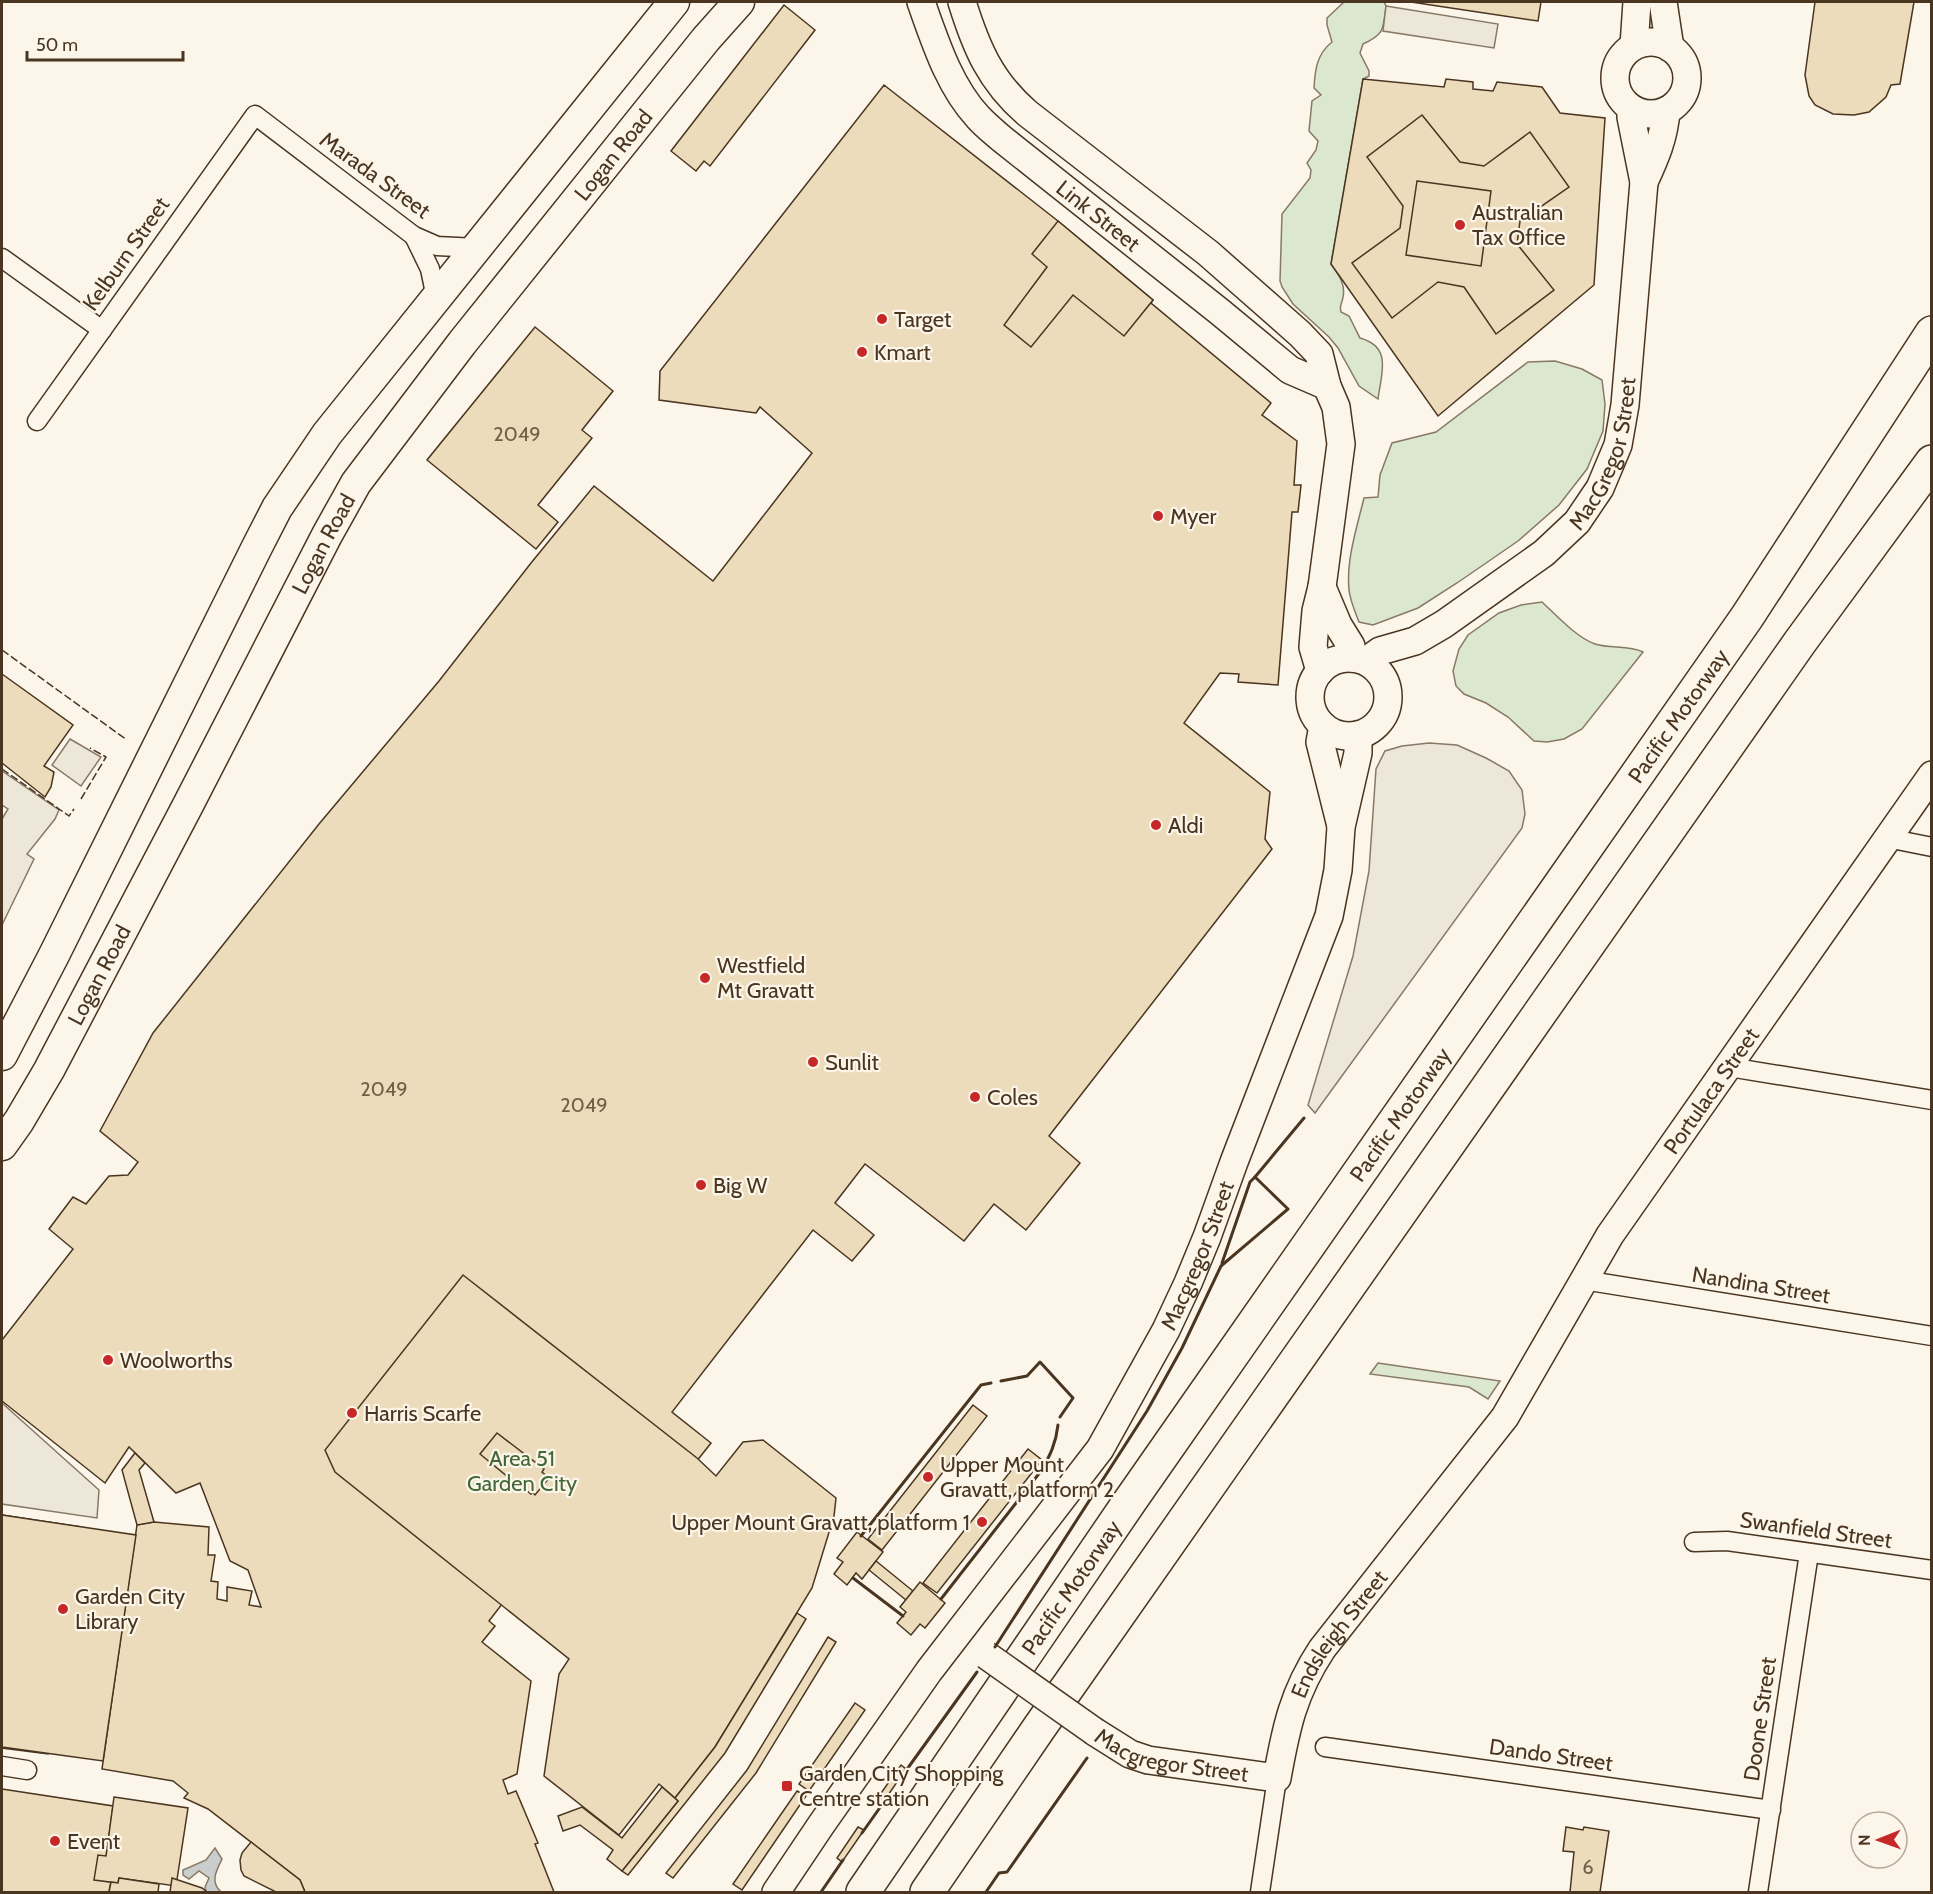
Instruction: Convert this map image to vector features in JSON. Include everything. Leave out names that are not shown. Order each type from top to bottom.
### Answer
[{"type":"highway","name":"Pacific Motorway","points":[[862,1893],[1130,1501],[1747,617],[1932,333]]},
{"type":"highway","points":[[927,1893],[1045,1719],[1793,652],[1932,462]]},
{"type":"main road","name":"Logan Road","points":[[2,1055],[277,508],[327,434],[674,2]]},
{"type":"main road","name":"Logan Road","points":[[2,1145],[49,1070],[356,483],[462,343],[706,39],[739,2]]},
{"type":"street","name":"Link Street","points":[[921,2],[951,75],[964,99],[978,117],[1002,139],[1290,370],[1327,386]]},
{"type":"street","name":"Link Street","points":[[962,2],[980,53],[992,75],[1009,98],[1208,253],[1300,334],[1319,354],[1327,386],[1336,407],[1341,444],[1322,587],[1316,611],[1313,647],[1320,671]]},
{"type":"street","points":[[1634,46],[1637,2]]},
{"type":"street","points":[[1663,2],[1670,48]]},
{"type":"street","points":[[1652,42],[1670,48],[1682,60],[1686,81],[1684,92],[1678,101],[1666,111],[1655,114],[1632,109],[1617,91],[1615,79],[1617,67],[1623,56],[1634,46],[1652,42]]},
{"type":"street","name":"MacGregor Street","points":[[1359,659],[1416,641],[1444,624],[1544,553],[1577,522],[1600,488],[1618,445],[1625,405],[1644,182],[1631,117],[1632,109]]},
{"type":"street","name":"MacGregor Street","points":[[1644,182],[1660,149],[1666,111]]},
{"type":"street","name":"Marada Street","points":[[255,115],[414,236],[437,246],[477,248]]},
{"type":"street","name":"Kelburn Street","points":[[37,421],[255,115]]},
{"type":"street","points":[[414,236],[430,269],[436,298]]},
{"type":"street","points":[[2,258],[102,330]]},
{"type":"street","points":[[1322,587],[1338,625],[1359,659],[1381,674],[1389,693],[1384,714],[1378,724],[1369,731],[1345,736],[1333,733],[1315,716],[1310,693],[1313,681],[1329,663],[1340,659],[1359,659]]},
{"type":"street","points":[[1386,682],[1395,676],[1411,656],[1416,641]]},
{"type":"street","name":"Macgregor Street","points":[[1323,726],[1320,742],[1341,827]]},
{"type":"street","name":"Macgregor Street","points":[[776,1893],[899,1714],[1100,1449],[1166,1330],[1207,1237],[1233,1162],[1329,916],[1338,870],[1341,827],[1358,753],[1358,735]]},
{"type":"street","name":"Portulaca Street","points":[[1505,1417],[1610,1235],[1932,775]]},
{"type":"street","points":[[1887,838],[1932,846]]},
{"type":"street","points":[[1729,1067],[1932,1100]]},
{"type":"street","name":"Nandina Street","points":[[1583,1280],[1932,1336]]},
{"type":"street","name":"Endsleigh Street","points":[[1260,1893],[1286,1725],[1305,1675],[1322,1649],[1505,1417]]},
{"type":"street","name":"Swanfield Street","points":[[1694,1542],[1726,1541],[1932,1570]]},
{"type":"street","name":"Doone Street","points":[[1758,1893],[1809,1553]]},
{"type":"street","name":"Macgregor Street","points":[[957,1636],[1130,1754],[1148,1760],[1277,1778]]},
{"type":"street","name":"Dando Street","points":[[1325,1747],[1771,1810]]},
{"type":"street","points":[[2,1766],[27,1770]]},
{"type":"green space","points":[[1344,2],[1384,2],[1386,6],[1382,30],[1363,44],[1360,53],[1369,71],[1369,76],[1363,79],[1331,264],[1341,279],[1343,288],[1341,312],[1349,316],[1360,338],[1370,342],[1381,355],[1382,371],[1378,399],[1359,386],[1338,348],[1293,304],[1280,281],[1282,214],[1310,178],[1311,170],[1307,163],[1316,150],[1318,141],[1309,131],[1312,101],[1321,95],[1314,88],[1316,68],[1323,52],[1332,42],[1327,18]]},
{"type":"green space","points":[[1555,361],[1582,369],[1602,380],[1605,404],[1603,431],[1587,469],[1559,505],[1518,541],[1457,583],[1418,608],[1373,625],[1359,622],[1352,602],[1348,579],[1355,532],[1364,498],[1378,497],[1380,475],[1392,443],[1436,432],[1528,362]]},
{"type":"green space","points":[[1542,602],[1567,626],[1588,641],[1643,652],[1582,729],[1564,739],[1547,742],[1534,741],[1508,717],[1486,703],[1464,694],[1456,686],[1453,671],[1459,649],[1468,635],[1499,613],[1521,605]]},
{"type":"green space","points":[[1378,1363],[1500,1381],[1488,1399],[1469,1387],[1370,1374]]},
{"type":"shaded area","points":[[1386,6],[1498,24],[1494,48],[1383,31]]},
{"type":"shaded area","points":[[70,739],[101,757],[81,786],[52,765]]},
{"type":"shaded area","points":[[1429,743],[1457,745],[1509,771],[1522,790],[1525,814],[1522,828],[1315,1113],[1308,1105],[1353,956],[1369,871],[1376,769],[1385,751],[1402,746]]},
{"type":"shaded area","points":[[2,771],[59,810],[55,819],[27,854],[34,859],[2,925],[2,819],[8,809],[2,805]]},
{"type":"shaded area","points":[[2,1403],[99,1490],[97,1518],[2,1504]]},
{"type":"shaded area","points":[[215,1848],[222,1859],[215,1880],[221,1892],[206,1892],[205,1887],[209,1878],[199,1871],[189,1879],[183,1875],[183,1870],[206,1860]]},
{"type":"building","points":[[1411,2],[1541,2],[1538,21]]},
{"type":"building","points":[[1815,2],[1914,2],[1900,84],[1891,85],[1886,97],[1869,112],[1854,115],[1833,114],[1815,105],[1809,96],[1805,75]]},
{"type":"building","points":[[784,5],[815,30],[710,166],[704,161],[696,171],[671,151]]},
{"type":"building","points":[[1363,79],[1444,87],[1446,79],[1473,82],[1473,89],[1493,91],[1497,82],[1542,87],[1560,113],[1605,118],[1594,285],[1438,416],[1331,264]]},
{"type":"building","name":"Westfield Mt Gravatt","points":[[884,85],[1058,221],[1153,300],[1151,303],[1271,403],[1262,415],[1297,441],[1294,485],[1301,485],[1298,512],[1292,512],[1278,685],[1238,682],[1239,674],[1220,673],[1184,723],[1270,792],[1265,839],[1272,849],[1049,1136],[1080,1163],[1026,1230],[994,1204],[964,1241],[865,1164],[835,1203],[874,1235],[852,1261],[813,1230],[672,1412],[711,1443],[552,1644],[502,1604],[489,1621],[495,1626],[482,1642],[531,1681],[517,1774],[503,1780],[508,1794],[516,1791],[538,1843],[535,1844],[554,1892],[305,1892],[300,1880],[208,1809],[184,1798],[188,1793],[173,1781],[102,1769],[137,1525],[154,1522],[209,1527],[208,1555],[215,1555],[211,1581],[218,1582],[217,1599],[227,1601],[227,1587],[252,1591],[249,1605],[261,1607],[248,1570],[230,1561],[200,1483],[176,1493],[129,1447],[105,1483],[2,1401],[2,1340],[73,1249],[49,1229],[73,1197],[86,1204],[109,1176],[128,1175],[138,1162],[100,1131],[153,1033],[319,824],[439,681],[594,486],[713,581],[812,453],[760,407],[756,413],[659,400],[660,371]]},
{"type":"building","name":"Australian Tax Office","points":[[1422,115],[1460,162],[1484,166],[1530,132],[1569,187],[1520,221],[1517,244],[1554,290],[1496,334],[1464,287],[1438,282],[1392,318],[1352,263],[1400,228],[1403,206],[1367,157]]},
{"type":"building","points":[[1417,181],[1491,191],[1481,266],[1406,255]]},
{"type":"building","points":[[1058,221],[1153,300],[1124,336],[1073,295],[1031,347],[1004,325],[1047,267],[1032,254]]},
{"type":"building","points":[[535,327],[613,391],[582,430],[592,438],[538,505],[558,522],[536,549],[427,460]]},
{"type":"building","points":[[2,674],[73,725],[44,766],[54,772],[51,787],[45,797],[2,763]]},
{"type":"building","points":[[463,1275],[697,1458],[716,1476],[743,1442],[763,1440],[836,1498],[834,1516],[812,1588],[715,1747],[675,1798],[659,1784],[619,1835],[544,1776],[559,1674],[569,1659],[335,1472],[325,1450]]},
{"type":"building","name":"Upper Mount Gravatt, platform 2","points":[[973,1405],[987,1416],[882,1550],[868,1539]]},
{"type":"building","points":[[497,1433],[544,1469],[542,1472],[549,1478],[535,1495],[532,1492],[531,1494],[526,1492],[480,1454]]},
{"type":"building","name":"Upper Mount Gravatt, platform 1","points":[[1028,1449],[1042,1460],[937,1593],[923,1583]]},
{"type":"building","points":[[135,1453],[145,1463],[139,1470],[154,1522],[137,1525],[122,1470]]},
{"type":"building","points":[[2,1515],[81,1527],[48,1754],[2,1748]]},
{"type":"building","name":"Garden City Library","points":[[2,1515],[136,1535],[103,1761],[2,1747]]},
{"type":"building","points":[[857,1532],[883,1552],[862,1579],[856,1573],[847,1585],[834,1574],[843,1562],[837,1558]]},
{"type":"building","points":[[876,1561],[913,1591],[906,1600],[869,1570]]},
{"type":"building","points":[[920,1582],[945,1603],[925,1628],[920,1624],[911,1635],[897,1623],[906,1612],[900,1607]]},
{"type":"building","points":[[797,1613],[806,1619],[725,1753],[628,1875],[622,1871],[678,1801],[675,1798],[715,1747]]},
{"type":"building","points":[[828,1637],[836,1642],[756,1773],[673,1878],[666,1873],[747,1770]]},
{"type":"building","points":[[855,1703],[865,1710],[809,1791],[799,1784]]},
{"type":"building","points":[[901,1765],[906,1769],[884,1801],[879,1796]]},
{"type":"building","points":[[662,1787],[678,1801],[622,1871],[607,1859],[613,1850],[580,1825],[563,1831],[558,1816],[582,1807],[622,1838]]},
{"type":"building","name":"Event","points":[[2,1789],[113,1806],[103,1881],[111,1882],[109,1892],[2,1892]]},
{"type":"building","points":[[797,1791],[806,1796],[742,1890],[733,1884]]},
{"type":"building","points":[[114,1797],[188,1808],[176,1886],[119,1878],[118,1883],[94,1880],[98,1855],[106,1856]]},
{"type":"building","points":[[858,1827],[864,1830],[842,1862],[837,1858]]},
{"type":"building","points":[[1566,1827],[1609,1831],[1600,1892],[1570,1892],[1574,1852],[1563,1851]]},
{"type":"building","points":[[251,1842],[300,1880],[305,1892],[276,1892],[244,1876],[240,1860],[242,1853]]},
{"type":"building","points":[[119,1878],[159,1884],[158,1892],[109,1892],[111,1882],[118,1883]]},
{"type":"building","points":[[172,1878],[202,1888],[207,1892],[170,1892]]},
{"type":"fence","points":[[2,650],[127,740]]},
{"type":"fence","points":[[81,799],[106,757],[90,748]]},
{"type":"fence","points":[[2,769],[69,816],[74,809]]},
{"type":"wall","points":[[995,1647],[1147,1411],[1182,1348],[1221,1266],[1288,1209],[1255,1177],[1304,1118]]},
{"type":"wall","points":[[1222,1263],[1250,1182],[1255,1177]]},
{"type":"wall","points":[[1001,1381],[1027,1376],[1040,1362],[1073,1398],[1060,1417]]},
{"type":"wall","points":[[861,1536],[981,1385],[991,1383]]},
{"type":"wall","points":[[941,1599],[1041,1471],[1052,1449],[1058,1425]]},
{"type":"wall","points":[[853,1578],[903,1616]]},
{"type":"wall","points":[[905,1772],[977,1672]]},
{"type":"wall","points":[[986,1892],[999,1873],[1007,1872],[1087,1758]]},
{"type":"wall","points":[[862,1833],[886,1799]]},
{"type":"wall","points":[[821,1892],[843,1860]]},
{"type":"place","name":"Australian Tax Office","points":[[1460,225]]},
{"type":"place","name":"Target","points":[[882,319]]},
{"type":"place","name":"Kmart","points":[[862,352]]},
{"type":"place","name":"Myer","points":[[1158,516]]},
{"type":"place","name":"Aldi","points":[[1156,825]]},
{"type":"place","name":"Westfield Mt Gravatt","points":[[705,978]]},
{"type":"place","name":"Sunlit","points":[[813,1062]]},
{"type":"place","name":"Coles","points":[[975,1097]]},
{"type":"place","name":"Big W","points":[[701,1185]]},
{"type":"place","name":"Woolworths","points":[[108,1360]]},
{"type":"place","name":"Harris Scarfe","points":[[352,1413]]},
{"type":"place","name":"Upper Mount Gravatt, platform 2","points":[[928,1477]]},
{"type":"place","name":"Upper Mount Gravatt, platform 1","points":[[982,1522]]},
{"type":"place","name":"Garden City Library","points":[[63,1609]]},
{"type":"place","name":"Garden City Shopping Centre station","points":[[787,1786]]},
{"type":"place","name":"Event","points":[[55,1841]]},
{"type":"park label","name":"Area 51 Garden City","points":[[522,1470]]}]
